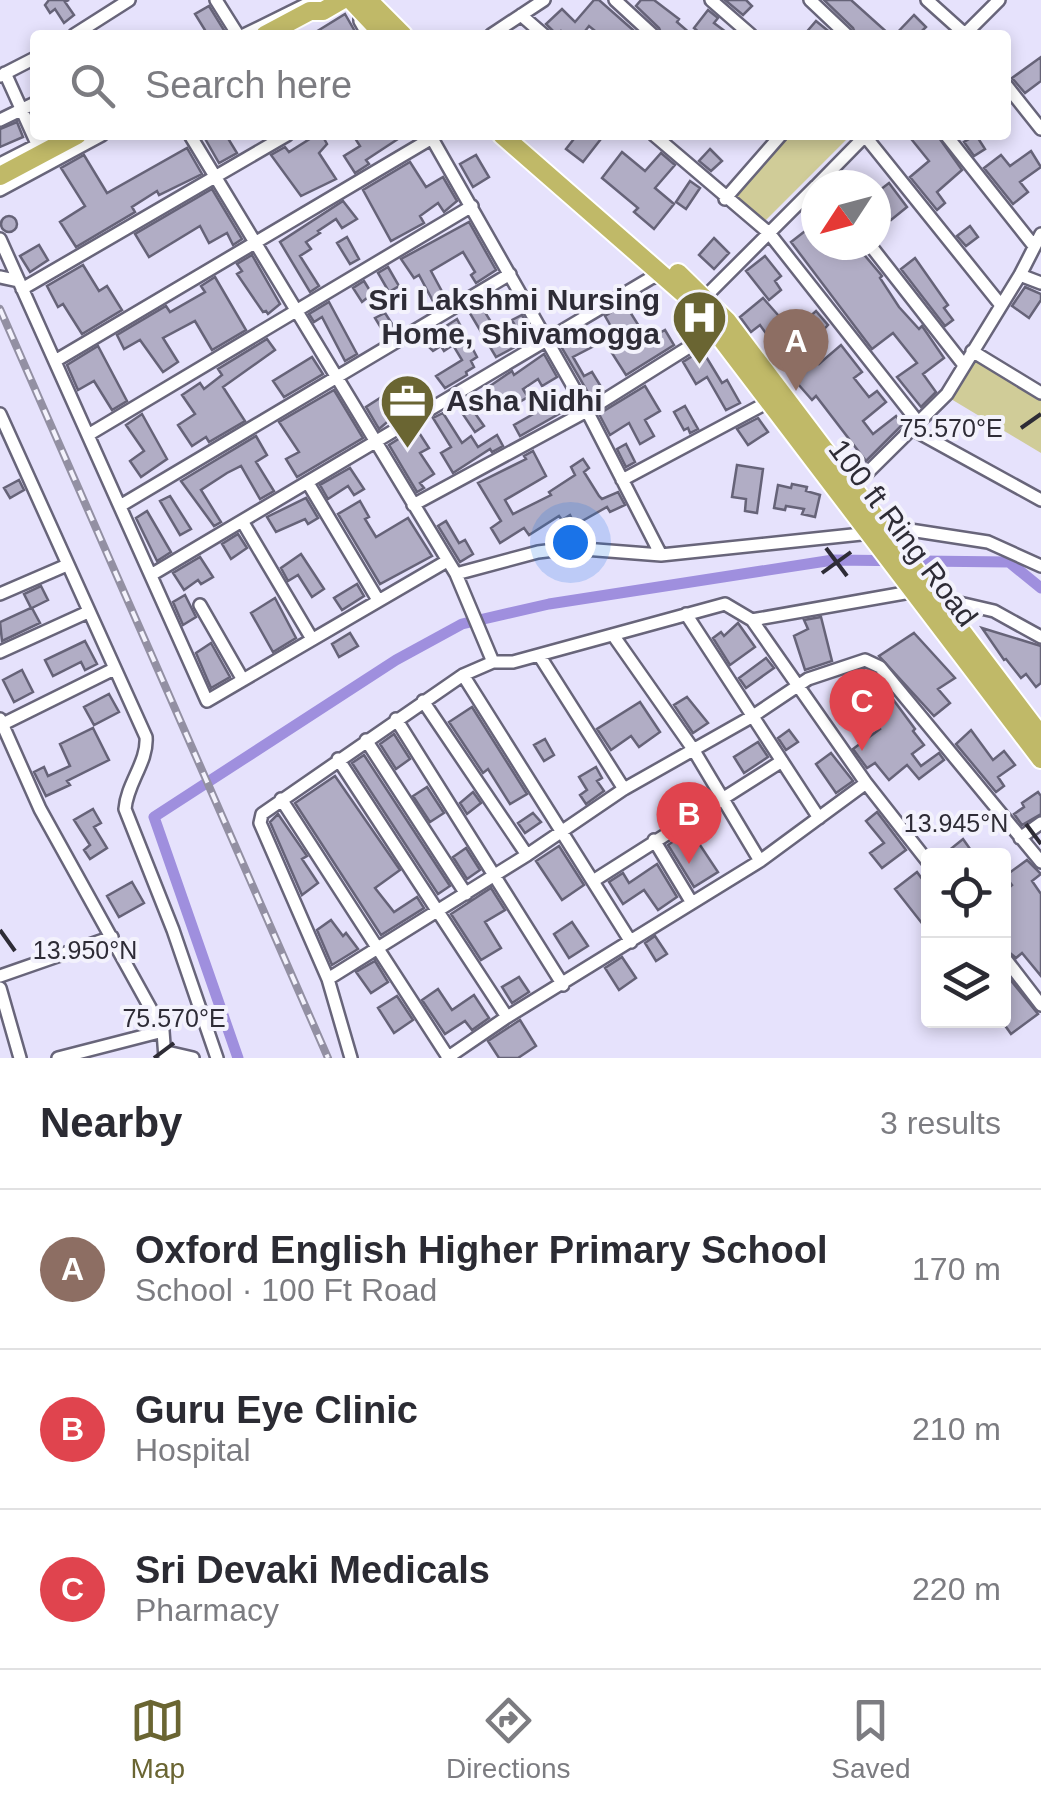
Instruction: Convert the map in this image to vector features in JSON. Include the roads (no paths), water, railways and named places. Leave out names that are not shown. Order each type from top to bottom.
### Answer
[{"type":"main road","points":[[274,30],[313,7],[342,0]]},
{"type":"main road","points":[[360,4],[380,30]]},
{"type":"main road","points":[[360,4],[397,30]]},
{"type":"main road","points":[[0,176],[68,140]]},
{"type":"main road","name":"100 ft Ring Road","points":[[508,140],[662,275],[705,306],[770,400],[881,535]]},
{"type":"main road","points":[[524,140],[705,306],[854,486],[881,535],[922,589]]},
{"type":"main road","name":"100 ft Ring Road","points":[[922,589],[1041,736]]},
{"type":"main road","name":"100 ft Ring Road","points":[[922,589],[1041,759]]},
{"type":"street","points":[[82,30],[129,0]]},
{"type":"street","points":[[216,0],[237,30]]},
{"type":"street","points":[[500,30],[544,0]]},
{"type":"street","points":[[614,0],[647,30]]},
{"type":"street","points":[[712,0],[745,30]]},
{"type":"street","points":[[810,0],[842,30]]},
{"type":"street","points":[[927,0],[960,30]]},
{"type":"street","points":[[970,30],[999,0]]},
{"type":"street","points":[[360,4],[360,21],[365,30]]},
{"type":"street","points":[[254,30],[313,7]]},
{"type":"street","points":[[286,30],[313,7]]},
{"type":"street","points":[[522,15],[538,30]]},
{"type":"street","points":[[30,60],[3,74],[30,128]]},
{"type":"street","points":[[1011,91],[1041,129]]},
{"type":"street","points":[[0,120],[30,105]]},
{"type":"street","points":[[35,140],[38,146]]},
{"type":"street","points":[[0,164],[48,140]]},
{"type":"street","points":[[0,190],[93,140]]},
{"type":"street","points":[[193,140],[456,574],[493,662]]},
{"type":"street","points":[[0,277],[21,285],[278,140]]},
{"type":"street","points":[[55,361],[425,140]]},
{"type":"street","points":[[433,140],[587,410],[661,555]]},
{"type":"street","points":[[660,140],[769,234],[915,425],[1041,500]]},
{"type":"street","points":[[725,199],[771,140]]},
{"type":"street","points":[[832,170],[861,140]]},
{"type":"street","points":[[870,140],[1000,304]]},
{"type":"street","points":[[854,486],[946,394],[1038,240],[950,140]]},
{"type":"street","points":[[413,506],[587,410],[696,342],[705,306],[801,202]]},
{"type":"street","points":[[88,435],[472,206]]},
{"type":"street","points":[[0,239],[208,700],[446,560]]},
{"type":"street","points":[[882,260],[964,364]]},
{"type":"street","points":[[120,506],[510,274]]},
{"type":"street","points":[[151,575],[662,275]]},
{"type":"street","points":[[1020,275],[1041,283]]},
{"type":"street","points":[[972,350],[1041,393]]},
{"type":"street","points":[[622,480],[770,400]]},
{"type":"street","points":[[0,414],[146,745],[125,808],[217,1058]]},
{"type":"street","points":[[308,483],[378,600]]},
{"type":"street","points":[[242,521],[312,639]]},
{"type":"street","points":[[456,574],[538,552],[571,548],[661,555],[881,535],[988,542],[1041,566]]},
{"type":"street","points":[[0,594],[67,565]]},
{"type":"street","points":[[752,620],[922,589],[994,612],[1041,637]]},
{"type":"street","points":[[351,1058],[328,979],[260,823],[262,814],[423,701],[463,675],[493,662],[513,662],[725,604],[752,620],[866,783],[921,853]]},
{"type":"street","points":[[200,605],[243,680]]},
{"type":"street","points":[[0,652],[88,612]]},
{"type":"street","points":[[686,614],[820,818]]},
{"type":"street","points":[[613,635],[694,750],[760,860]]},
{"type":"street","points":[[539,654],[624,789]]},
{"type":"street","points":[[328,979],[528,855],[624,789],[798,686],[865,660],[880,667],[1041,862]]},
{"type":"street","points":[[114,669],[1,722],[40,808],[163,1031],[166,1055],[193,1058]]},
{"type":"street","points":[[463,675],[630,942]]},
{"type":"street","points":[[423,701],[528,855]]},
{"type":"street","points":[[396,719],[564,985]]},
{"type":"street","points":[[366,740],[466,894]]},
{"type":"street","points":[[338,759],[507,1017]]},
{"type":"street","points":[[592,881],[782,761]]},
{"type":"street","points":[[281,798],[447,1058],[760,860],[866,783]]},
{"type":"street","points":[[1020,838],[1041,823]]},
{"type":"street","points":[[654,840],[692,904]]},
{"type":"street","points":[[0,976],[112,937]]},
{"type":"street","points":[[1011,967],[1041,1005]]},
{"type":"street","points":[[0,988],[20,1058]]},
{"type":"street","points":[[58,1058],[163,1031]]},
{"type":"waterway","points":[[238,1058],[154,817],[396,660],[462,624],[549,604],[833,560],[1009,562],[1041,588]]},
{"type":"railway","points":[[0,309],[328,1058]]},
{"type":"place","name":"Sri Lakshmi Nursing Home, Shivamogga","points":[[699,366]]},
{"type":"place","name":"Oxford English Higher Primary School","points":[[796,391]]},
{"type":"place","name":"Asha Nidhi","points":[[407,450]]},
{"type":"place","name":"Sri Devaki Medicals","points":[[862,751]]},
{"type":"place","name":"Guru Eye Clinic","points":[[689,864]]}]
